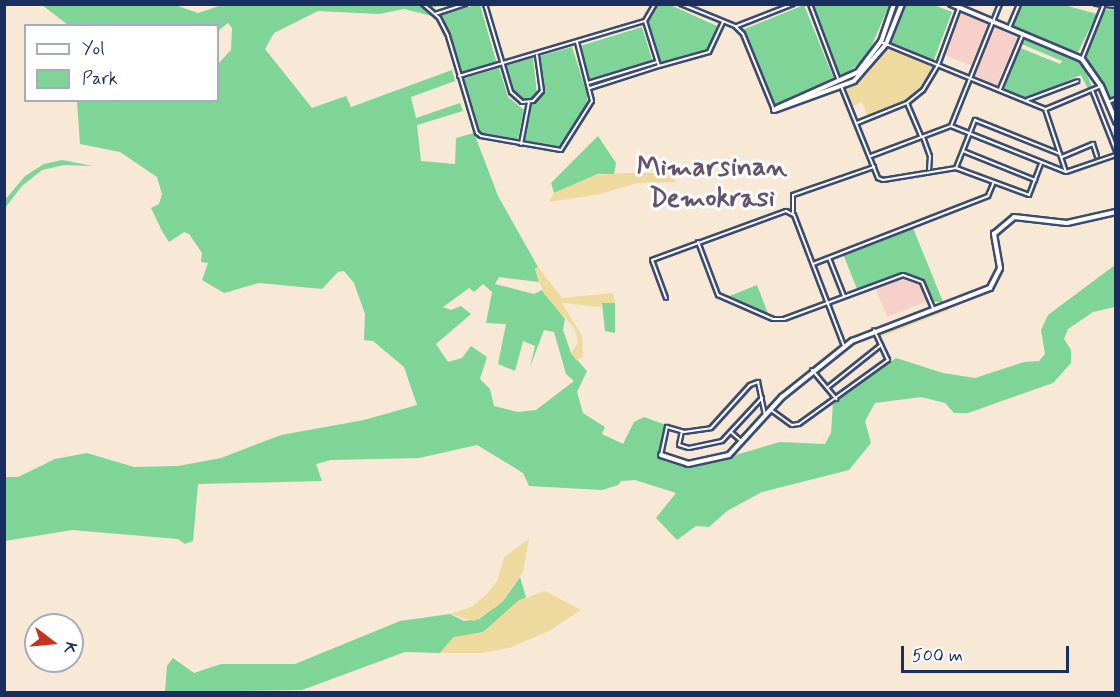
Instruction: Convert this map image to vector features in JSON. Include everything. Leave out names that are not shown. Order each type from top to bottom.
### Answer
[{"type":"street","points":[[423,4],[435,14],[447,36],[477,133],[521,144],[561,150],[589,110],[589,88],[577,42]]},
{"type":"street","points":[[435,14],[465,4]]},
{"type":"street","points":[[485,4],[513,96],[529,102]]},
{"type":"street","points":[[459,76],[645,21],[654,4]]},
{"type":"street","points":[[681,4],[735,26],[743,34],[774,110],[840,84],[867,70],[902,4]]},
{"type":"street","points":[[810,4],[874,167],[883,180],[914,177],[928,170],[956,168],[1029,195],[1041,164]]},
{"type":"street","points":[[883,43],[894,4]]},
{"type":"street","points":[[951,4],[1082,59],[1101,86],[1116,122]]},
{"type":"street","points":[[951,126],[1000,4]]},
{"type":"street","points":[[1009,28],[1019,4]]},
{"type":"street","points":[[1096,4],[1116,6]]},
{"type":"street","points":[[735,26],[790,5]]},
{"type":"street","points":[[1082,59],[1104,6]]},
{"type":"street","points":[[856,123],[907,103],[923,90],[938,65],[959,8]]},
{"type":"street","points":[[645,21],[659,66]]},
{"type":"street","points":[[589,88],[709,52],[723,22]]},
{"type":"street","points":[[1000,89],[1023,34]]},
{"type":"street","points":[[883,43],[1045,109],[1066,171]]},
{"type":"street","points":[[521,144],[529,102],[543,89],[537,54]]},
{"type":"street","points":[[588,83],[658,62]]},
{"type":"street","points":[[1026,100],[1078,81]]},
{"type":"street","points":[[1045,109],[1101,86]]},
{"type":"street","points":[[1092,90],[1116,151]]},
{"type":"street","points":[[1108,102],[1116,99]]},
{"type":"street","points":[[907,103],[930,156],[928,170]]},
{"type":"street","points":[[956,168],[975,120],[1061,155],[1093,144],[1097,156]]},
{"type":"street","points":[[870,156],[951,126],[1041,164],[1066,171],[1116,155]]},
{"type":"street","points":[[963,151],[1035,180]]},
{"type":"street","points":[[844,346],[794,215],[793,195],[874,167]]},
{"type":"street","points":[[813,264],[988,196],[994,182]]},
{"type":"street","points":[[666,298],[652,260],[782,211],[794,215]]},
{"type":"street","points":[[765,416],[758,382],[750,385],[711,428],[682,431],[667,427],[661,455],[676,462],[700,464],[729,455],[812,370],[844,346],[874,330],[995,283],[1000,268],[994,234],[1014,217],[1067,223],[1116,212]]},
{"type":"street","points":[[698,242],[718,295],[778,320],[903,275],[912,276],[926,287],[933,308]]},
{"type":"street","points":[[829,258],[844,296]]},
{"type":"street","points":[[771,410],[792,425],[806,421],[888,360],[874,330]]},
{"type":"street","points":[[827,388],[881,345]]},
{"type":"street","points":[[812,370],[836,399]]},
{"type":"street","points":[[682,431],[679,445],[689,448],[722,441],[762,398]]},
{"type":"street","points":[[731,432],[742,442]]},
{"type":"shaded area","points":[[961,13],[988,24],[971,66],[944,55]]},
{"type":"shaded area","points":[[993,27],[1017,37],[997,85],[973,75]]},
{"type":"shaded area","points":[[900,278],[919,283],[928,301],[887,317],[875,287]]},
{"type":"green space","points":[[225,4],[440,6],[425,9],[432,16],[404,9],[379,14],[318,11],[274,33],[265,49],[312,108],[346,96],[351,107],[452,70],[455,81],[411,97],[416,118],[460,103],[463,111],[417,125],[421,161],[455,164],[456,138],[474,133],[498,196],[538,267],[535,269],[539,282],[499,277],[495,284],[534,294],[542,290],[565,319],[563,330],[571,353],[587,371],[577,392],[583,413],[605,427],[602,434],[623,444],[634,422],[644,417],[666,425],[658,458],[666,462],[694,467],[780,442],[825,444],[831,433],[833,403],[896,358],[943,373],[975,378],[1024,362],[1039,361],[1045,354],[1041,330],[1048,315],[1115,265],[1115,307],[1093,312],[1068,329],[1064,339],[1071,350],[1071,363],[1053,383],[968,413],[954,413],[945,403],[921,397],[875,403],[865,421],[871,443],[849,470],[762,492],[727,511],[709,527],[696,526],[677,540],[656,518],[676,493],[635,480],[621,481],[618,485],[602,490],[529,486],[523,473],[477,445],[419,458],[331,460],[316,464],[322,481],[198,484],[193,541],[185,544],[178,539],[72,530],[5,541],[5,477],[18,477],[55,459],[87,453],[134,467],[178,466],[221,458],[281,435],[364,420],[417,405],[404,367],[373,341],[364,340],[365,314],[354,283],[344,271],[338,272],[322,289],[259,283],[224,293],[202,280],[208,263],[201,262],[202,253],[189,234],[184,232],[169,242],[162,231],[151,208],[159,204],[162,194],[157,177],[120,152],[80,144],[77,102],[219,102],[219,63],[231,50],[232,28],[228,23],[219,30],[219,24],[67,24],[42,5],[175,5],[198,13]],"holes":[[[483,284],[492,292],[486,323],[506,324],[498,364],[515,371],[523,341],[535,346],[530,367],[544,330],[554,332],[566,374],[574,381],[536,410],[518,412],[494,406],[490,389],[480,379],[487,357],[471,346],[462,358],[448,362],[436,344],[471,314],[461,306],[451,310],[443,307],[469,288],[474,292]]]},
{"type":"green space","points":[[668,4],[717,26],[706,53],[658,66],[646,24],[656,5]]},
{"type":"green space","points":[[480,5],[497,64],[459,75],[437,16]]},
{"type":"green space","points":[[804,5],[835,82],[773,107],[742,30]]},
{"type":"green space","points":[[809,5],[889,5],[867,57],[839,80]]},
{"type":"green space","points":[[901,5],[934,5],[952,12],[933,62],[885,44]]},
{"type":"green space","points":[[1020,5],[1064,5],[1097,14],[1077,54],[1011,28]]},
{"type":"green space","points":[[1115,9],[1115,98],[1108,101],[1082,57],[1103,10]]},
{"type":"green space","points":[[642,27],[653,63],[588,83],[577,47]]},
{"type":"green space","points":[[1022,37],[1076,60],[1084,67],[1092,87],[1088,89],[1081,75],[1027,98],[1004,89],[1018,47],[1060,64],[1062,61],[1019,43]]},
{"type":"green space","points":[[572,47],[587,94],[587,108],[556,150],[521,145],[528,107],[540,98],[543,89],[537,57]]},
{"type":"green space","points":[[533,58],[537,94],[532,100],[518,101],[511,94],[502,67]]},
{"type":"green space","points":[[499,68],[508,97],[524,110],[517,144],[479,135],[462,79]]},
{"type":"green space","points":[[598,136],[616,163],[614,174],[598,174],[554,193],[551,183]]},
{"type":"green space","points":[[62,160],[93,166],[64,165],[42,170],[22,186],[5,208],[5,200],[25,176],[44,164]]},
{"type":"green space","points":[[913,228],[943,302],[933,302],[926,284],[907,273],[857,289],[843,254]]},
{"type":"green space","points":[[757,285],[769,316],[727,297]]},
{"type":"green space","points":[[602,303],[615,303],[615,333],[605,331]]},
{"type":"green space","points":[[520,577],[526,597],[489,629],[473,636],[454,637],[440,653],[405,652],[302,690],[165,692],[167,666],[173,658],[194,673],[221,664],[295,664],[400,621],[450,614],[464,621],[479,619],[503,601]]},
{"type":"sand","points":[[886,48],[934,66],[913,96],[868,117],[862,102],[852,106],[846,88],[868,73]]},
{"type":"sand","points":[[672,173],[675,182],[637,183],[601,194],[549,202],[554,193],[597,175]]},
{"type":"sand","points":[[538,267],[562,298],[613,293],[615,303],[602,303],[601,307],[562,303],[582,336],[583,357],[576,360],[571,353],[578,343],[575,329],[544,294],[535,269]]},
{"type":"sand","points":[[945,307],[949,310],[878,338],[875,331]]},
{"type":"sand","points":[[529,539],[523,572],[499,605],[474,621],[450,614],[471,607],[486,595],[497,581],[504,557]]},
{"type":"sand","points":[[545,591],[581,610],[549,631],[509,648],[481,653],[440,653],[454,637],[483,632],[519,600]]},
{"type":"district","name":"Mimarsinan Demokrasi","points":[[712,182]]}]
